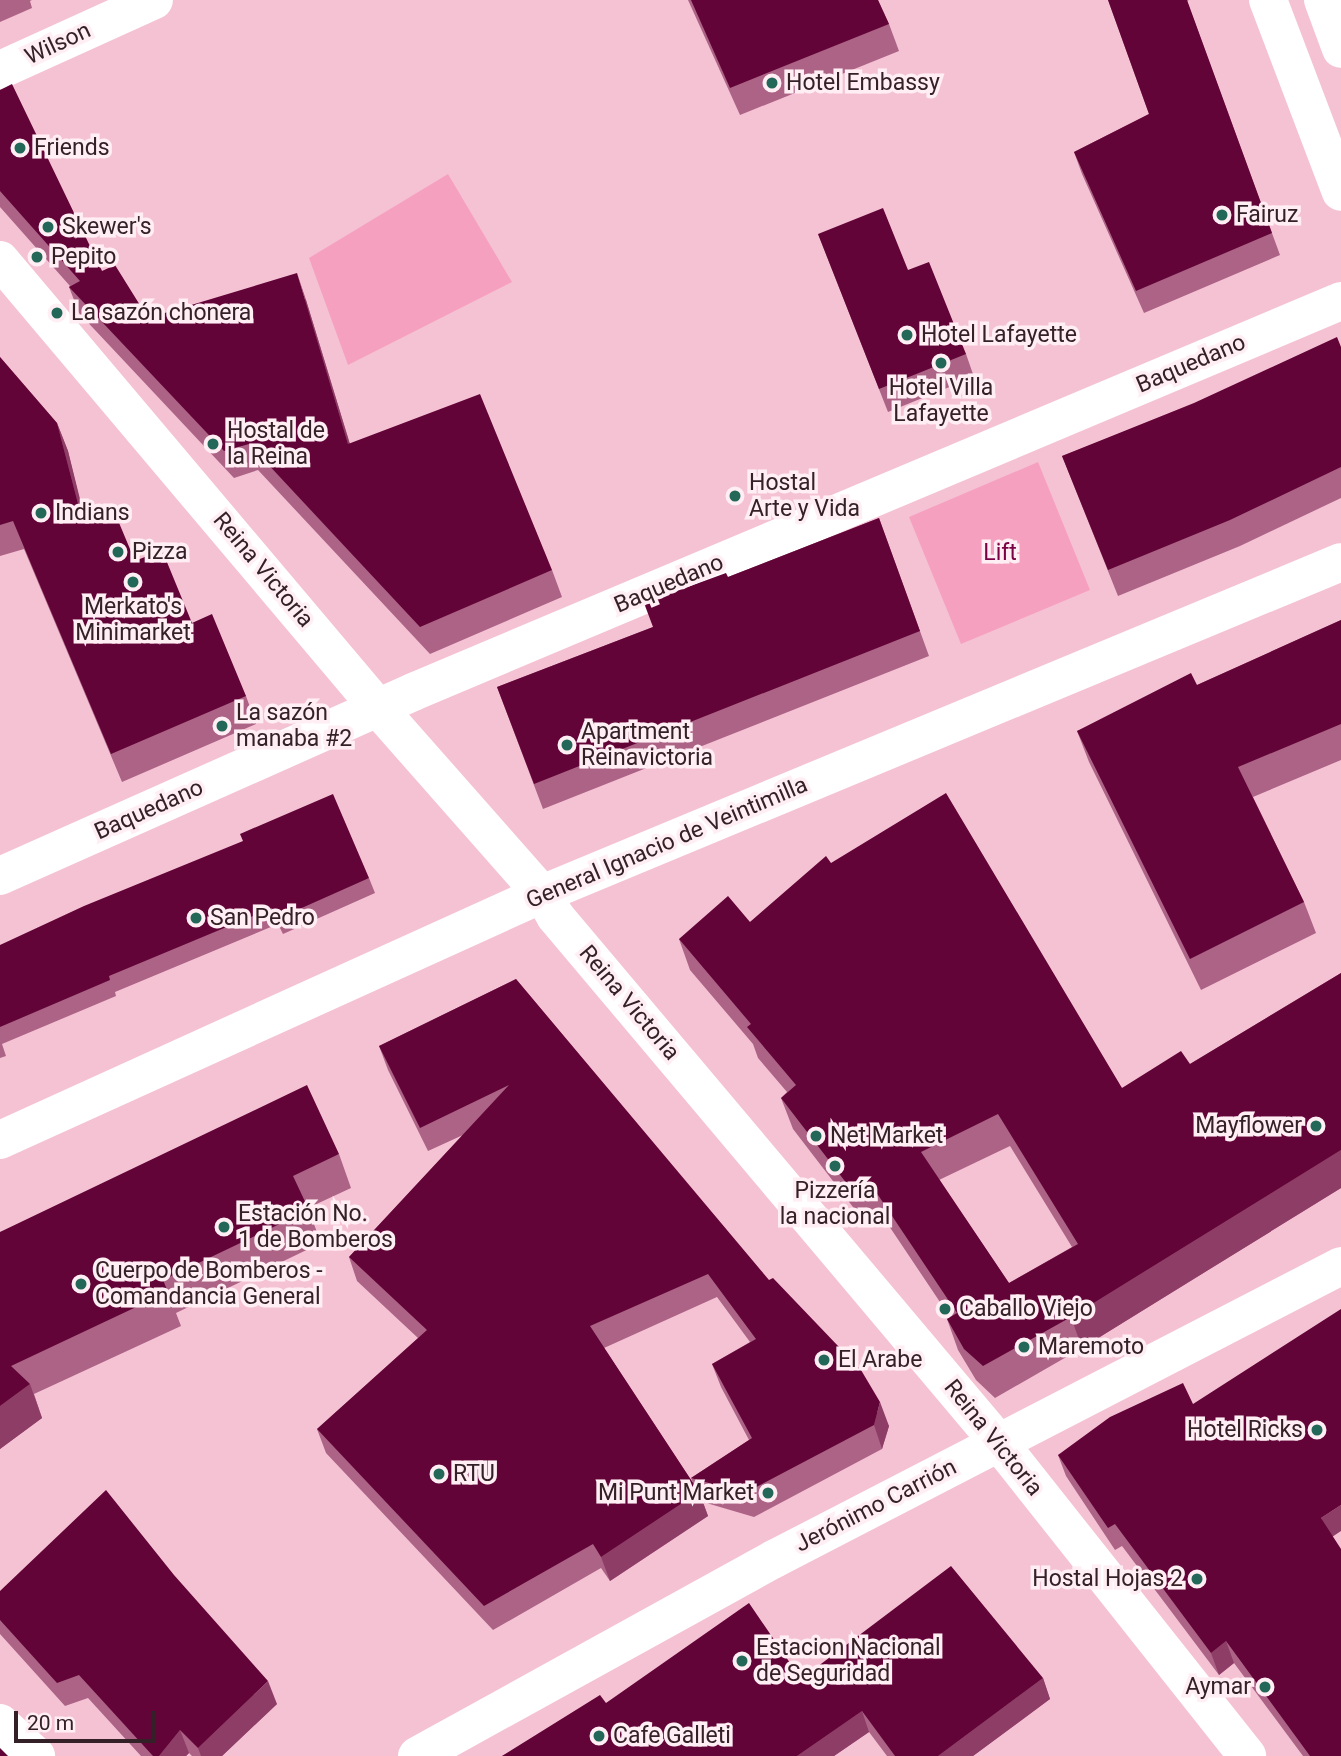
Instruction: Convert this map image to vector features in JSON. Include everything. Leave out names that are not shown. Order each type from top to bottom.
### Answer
[{"type":"street","name":"Wilson","points":[[0,70],[154,0]]},
{"type":"street","points":[[1268,0],[1341,192]]},
{"type":"street","points":[[1323,0],[1341,49]]},
{"type":"street","name":"Reina Victoria","points":[[0,260],[378,708],[542,894],[555,916],[999,1444],[1247,1756]]},
{"type":"street","name":"Baquedano","points":[[0,876],[378,708],[1341,301]]},
{"type":"street","name":"General Ignacio de Veintimilla","points":[[0,1140],[542,894],[1341,562]]},
{"type":"street","name":"Jerónimo Carrión","points":[[417,1756],[774,1559],[1341,1266]]},
{"type":"street","points":[[0,1723],[36,1756]]},
{"type":"green space","points":[[448,174],[512,282],[348,365],[309,258]]},
{"type":"green space","name":"Lift","points":[[1038,462],[1090,590],[961,644],[909,517]]},
{"type":"building","name":"Hotel Embassy","points":[[691,0],[878,0],[889,24],[730,88]]},
{"type":"building","points":[[1108,0],[1187,0],[1272,233],[1136,291],[1074,152],[1149,114]]},
{"type":"building","points":[[12,84],[102,271],[115,265],[148,318],[297,273],[348,444],[480,394],[552,570],[420,627],[249,444],[224,451],[69,287],[80,281],[0,191],[0,90]]},
{"type":"building","name":"Hotel Lafayette","points":[[883,208],[908,270],[929,262],[966,354],[879,389],[818,234]]},
{"type":"building","points":[[1337,337],[1341,347],[1341,467],[1230,520],[1108,570],[1062,456],[1194,403]]},
{"type":"building","points":[[0,357],[57,423],[82,519],[112,506],[135,561],[162,550],[192,623],[212,614],[246,696],[111,754],[13,521],[0,525]]},
{"type":"building","points":[[879,518],[920,631],[534,784],[497,687],[653,627],[644,603],[726,573],[728,577]]},
{"type":"building","points":[[1341,620],[1341,724],[1238,767],[1304,902],[1190,959],[1077,731],[1191,673],[1197,685]]},
{"type":"building","points":[[946,793],[1122,1088],[1181,1051],[1190,1064],[1341,973],[1341,1150],[1071,1317],[983,1366],[964,1349],[947,1319],[957,1313],[872,1186],[854,1193],[781,1098],[796,1085],[747,1027],[751,1024],[679,939],[728,896],[750,922],[826,856],[831,863]],"holes":[[[998,1114],[1078,1244],[1009,1283],[921,1152]]]},
{"type":"building","points":[[333,794],[369,878],[277,919],[272,908],[109,976],[110,980],[0,1027],[0,945],[84,906],[243,841],[240,834]]},
{"type":"building","points":[[516,979],[769,1280],[773,1278],[861,1370],[880,1402],[874,1425],[745,1493],[691,1478],[752,1438],[712,1364],[756,1339],[708,1274],[590,1326],[699,1492],[601,1557],[593,1544],[484,1606],[317,1429],[427,1330],[349,1257],[509,1085],[420,1128],[379,1046]]},
{"type":"building","points":[[307,1085],[339,1154],[293,1176],[309,1210],[163,1280],[168,1292],[11,1366],[30,1384],[0,1406],[0,1232]]},
{"type":"building","points":[[1341,1309],[1341,1505],[1321,1518],[1341,1549],[1341,1756],[1310,1756],[1226,1641],[1211,1653],[1115,1524],[1108,1528],[1058,1455],[1110,1417],[1183,1383],[1193,1404]]},
{"type":"building","points":[[106,1490],[174,1575],[268,1681],[198,1748],[180,1730],[159,1756],[153,1756],[79,1675],[57,1683],[0,1620],[0,1591]]},
{"type":"building","points":[[951,1566],[1043,1678],[938,1756],[895,1756],[862,1711],[797,1756],[502,1756],[600,1695],[606,1703],[749,1603],[801,1679]]},
{"type":"building","points":[[0,1748],[8,1756],[0,1756]]},
{"type":"place","name":"Hotel Embassy","points":[[772,83]]},
{"type":"place","name":"Friends","points":[[20,148]]},
{"type":"place","name":"Fairuz","points":[[1222,215]]},
{"type":"place","name":"Skewer's","points":[[48,227]]},
{"type":"place","name":"Pepito","points":[[37,257]]},
{"type":"place","name":"La sazón chonera","points":[[57,313]]},
{"type":"place","name":"Hotel Lafayette","points":[[907,335]]},
{"type":"place","name":"Hotel Villa Lafayette","points":[[941,363]]},
{"type":"place","name":"Hostal de la Reina","points":[[213,444]]},
{"type":"place","name":"Hostal Arte y Vida","points":[[735,496]]},
{"type":"place","name":"Indians","points":[[41,513]]},
{"type":"place","name":"Pizza","points":[[118,552]]},
{"type":"place","name":"Merkato's Minimarket","points":[[133,582]]},
{"type":"place","name":"La sazón manaba #2","points":[[222,726]]},
{"type":"place","name":"Apartment Reinavictoria","points":[[567,745]]},
{"type":"place","name":"San Pedro","points":[[196,918]]},
{"type":"place","name":"Mayflower","points":[[1316,1126]]},
{"type":"place","name":"Net Market","points":[[816,1136]]},
{"type":"place","name":"Pizzería la nacional","points":[[835,1166]]},
{"type":"place","name":"Estación No. 1 de Bomberos","points":[[224,1227]]},
{"type":"place","name":"Cuerpo de Bomberos - Comandancia General","points":[[81,1284]]},
{"type":"place","name":"Caballo Viejo","points":[[945,1309]]},
{"type":"place","name":"Maremoto","points":[[1024,1347]]},
{"type":"place","name":"El Arabe","points":[[824,1360]]},
{"type":"place","name":"Hotel Ricks","points":[[1317,1430]]},
{"type":"place","name":"RTU","points":[[439,1474]]},
{"type":"place","name":"Mi Punt Market","points":[[768,1493]]},
{"type":"place","name":"Hostal Hojas 2","points":[[1197,1579]]},
{"type":"place","name":"Estacion Nacional de Seguridad","points":[[742,1661]]},
{"type":"place","name":"Aymar","points":[[1265,1687]]},
{"type":"place","name":"Cafe Galleti","points":[[599,1736]]}]
